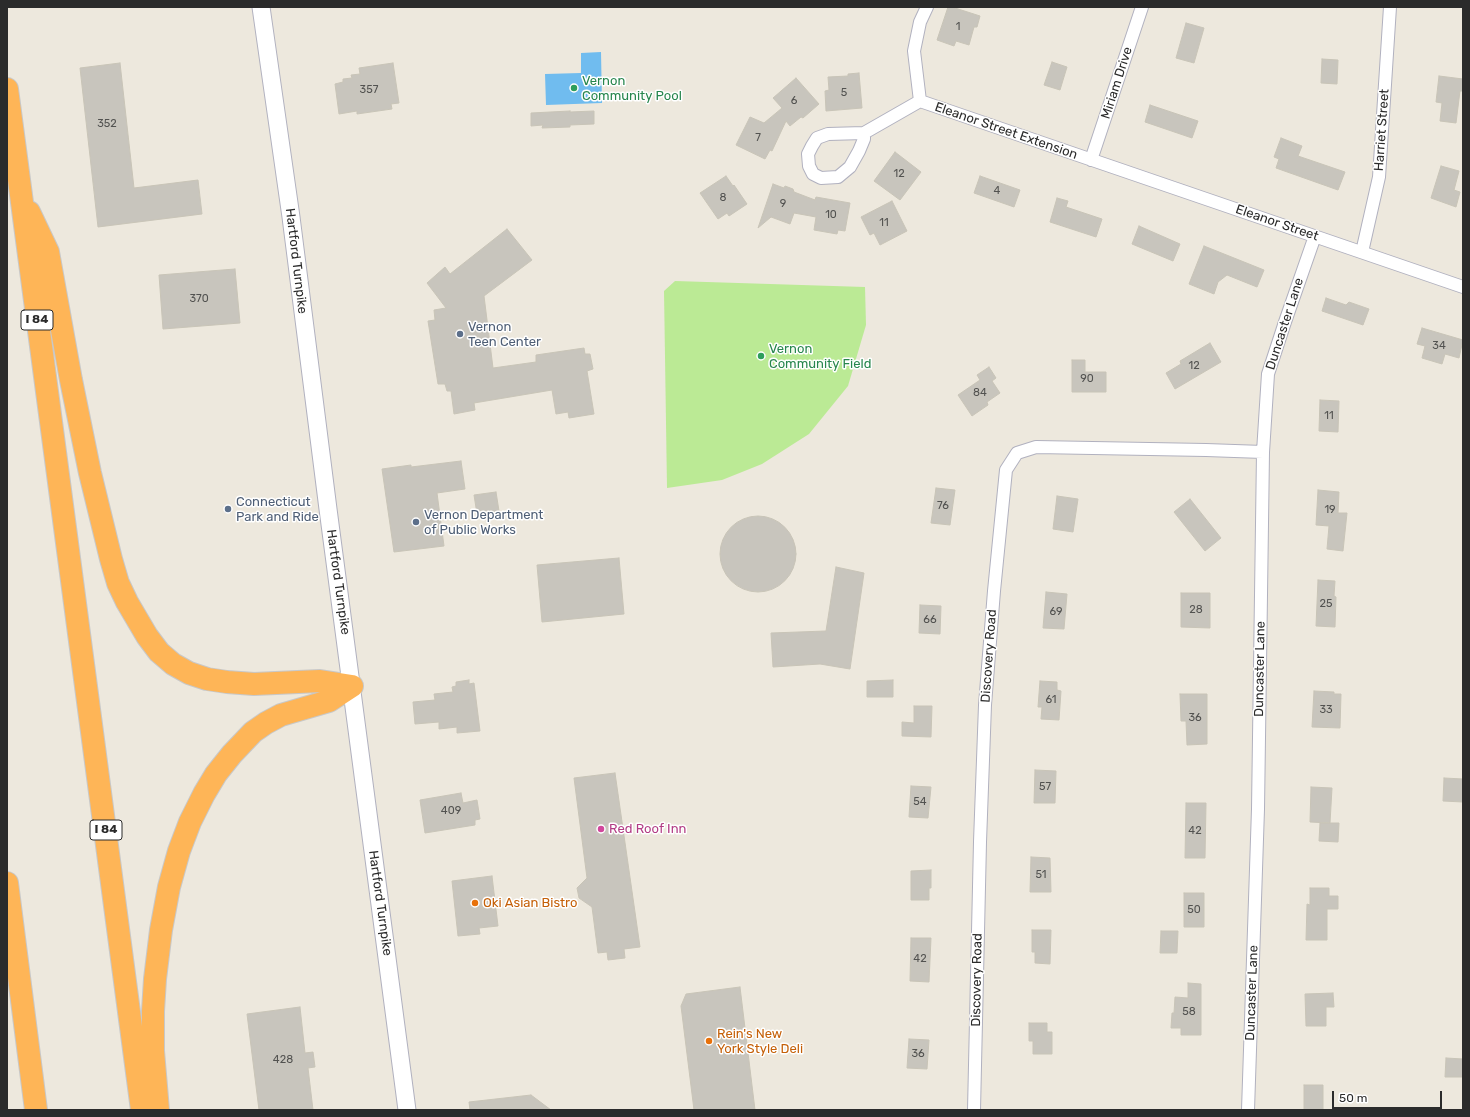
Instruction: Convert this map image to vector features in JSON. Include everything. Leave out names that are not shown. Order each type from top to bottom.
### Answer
[{"type":"highway","name":"I 84","points":[[7,89],[142,1110]]},
{"type":"highway","points":[[20,193],[48,252],[71,380],[90,473],[111,559],[118,583],[127,602],[147,636],[159,652],[173,664],[189,673],[207,679],[254,684],[320,681],[352,686]]},
{"type":"highway","points":[[158,1110],[153,1051],[155,979],[161,930],[170,887],[179,851],[190,822],[216,774],[227,759],[253,732],[281,715],[329,701],[352,686]]},
{"type":"highway","points":[[7,883],[36,1110]]},
{"type":"main road","name":"Hartford Turnpike","points":[[261,7],[291,217],[407,1110]]},
{"type":"street","name":"Eleanor Street Extension","points":[[920,102],[914,51],[920,22],[927,7]]},
{"type":"street","name":"Miriam Drive","points":[[1091,160],[1142,7]]},
{"type":"street","name":"Harriet Street","points":[[1362,252],[1379,177],[1390,7]]},
{"type":"street","name":"Eleanor Street Extension","points":[[864,133],[864,139],[860,151],[850,167],[838,177],[821,178],[813,174],[809,166],[808,154],[818,138],[828,134],[864,133],[920,102],[1091,160]]},
{"type":"street","name":"Eleanor Street","points":[[1091,160],[1463,287]]},
{"type":"street","name":"Duncaster Lane","points":[[1248,1110],[1258,809],[1263,452],[1268,374],[1315,236]]},
{"type":"street","name":"Discovery Road","points":[[974,1110],[980,842],[985,705],[1006,470],[1017,453],[1036,446],[1263,452]]},
{"type":"green space","name":"Vernon Community Field","points":[[675,281],[865,287],[866,325],[848,386],[809,434],[762,464],[722,480],[667,488],[664,291]]},
{"type":"water","name":"Vernon Community Pool","points":[[601,52],[602,103],[546,105],[545,74],[581,73],[581,53]]},
{"type":"building","points":[[948,7],[980,16],[977,27],[974,27],[969,45],[956,41],[954,46],[937,40]]},
{"type":"building","points":[[1186,23],[1204,28],[1194,63],[1176,58]]},
{"type":"building","points":[[1322,59],[1338,60],[1337,84],[1321,83]]},
{"type":"building","points":[[1052,62],[1067,67],[1060,90],[1044,85]]},
{"type":"building","points":[[120,63],[134,188],[198,180],[202,214],[98,227],[80,68]]},
{"type":"building","points":[[393,63],[399,103],[391,104],[392,109],[357,114],[357,111],[339,114],[335,84],[343,82],[343,79],[352,78],[351,75],[360,74],[359,68]]},
{"type":"building","points":[[859,73],[862,108],[826,111],[825,91],[829,90],[828,77],[848,76],[848,74]]},
{"type":"building","points":[[1439,76],[1463,79],[1463,91],[1460,91],[1456,123],[1440,121],[1442,103],[1436,102]]},
{"type":"building","points":[[796,78],[819,104],[803,118],[801,117],[790,126],[786,121],[772,151],[770,150],[765,159],[736,145],[750,117],[764,123],[782,108],[773,98]]},
{"type":"building","points":[[1150,105],[1198,121],[1192,138],[1145,122]]},
{"type":"building","points":[[594,111],[594,124],[542,128],[543,125],[531,126],[531,113]]},
{"type":"building","points":[[1281,138],[1302,146],[1298,156],[1345,172],[1338,190],[1276,168],[1279,159],[1274,157]]},
{"type":"building","points":[[895,152],[921,172],[900,200],[874,181]]},
{"type":"building","points":[[1441,166],[1459,171],[1454,190],[1460,192],[1456,207],[1431,198]]},
{"type":"building","points":[[726,176],[747,204],[729,216],[727,213],[718,219],[700,193]]},
{"type":"building","points":[[980,176],[1020,190],[1014,207],[974,193]]},
{"type":"building","points":[[773,184],[784,188],[785,186],[793,189],[794,192],[815,200],[816,197],[850,203],[845,231],[838,230],[837,234],[814,230],[816,217],[794,213],[790,224],[771,217],[758,228]]},
{"type":"building","points":[[1057,198],[1068,201],[1066,207],[1102,219],[1096,237],[1050,222]]},
{"type":"building","points":[[892,201],[907,231],[880,245],[874,233],[870,235],[861,217]]},
{"type":"building","points":[[1139,226],[1180,244],[1173,261],[1132,244]]},
{"type":"building","name":"Vernon Teen Center","points":[[507,229],[532,260],[484,296],[493,368],[536,362],[536,355],[584,348],[585,354],[590,354],[593,369],[587,371],[594,414],[569,418],[568,412],[556,414],[552,390],[474,403],[475,410],[454,414],[451,391],[447,391],[445,384],[438,384],[428,321],[435,320],[434,310],[446,308],[427,283],[445,267],[450,274]]},
{"type":"building","points":[[1204,246],[1264,270],[1257,287],[1227,275],[1218,282],[1214,294],[1189,284]]},
{"type":"building","points":[[235,269],[240,323],[163,329],[159,275]]},
{"type":"building","points":[[1326,298],[1346,305],[1349,302],[1369,309],[1363,325],[1322,311]]},
{"type":"building","points":[[1422,328],[1463,340],[1459,358],[1445,354],[1442,364],[1422,358],[1425,346],[1417,344]]},
{"type":"building","points":[[1210,343],[1221,362],[1175,389],[1166,373],[1181,364],[1180,361]]},
{"type":"building","points":[[1072,360],[1085,360],[1085,372],[1106,372],[1106,392],[1072,392]]},
{"type":"building","points":[[989,367],[996,378],[992,381],[1000,393],[987,402],[988,405],[972,416],[958,395],[980,380],[977,375]]},
{"type":"building","points":[[1320,400],[1339,401],[1338,432],[1319,431]]},
{"type":"building","name":"Vernon Department of Public Works","points":[[461,461],[465,489],[437,493],[444,546],[394,552],[382,469]]},
{"type":"building","points":[[936,488],[955,490],[950,525],[931,523]]},
{"type":"building","points":[[1318,490],[1339,492],[1338,513],[1347,513],[1343,551],[1327,549],[1329,526],[1316,525]]},
{"type":"building","points":[[496,492],[499,511],[477,514],[474,495]]},
{"type":"building","points":[[1057,496],[1078,499],[1073,532],[1053,529]]},
{"type":"building","points":[[1190,499],[1221,538],[1205,551],[1174,512]]},
{"type":"building","points":[[758,516],[773,519],[785,527],[793,539],[796,554],[793,569],[785,581],[773,589],[758,592],[743,589],[731,581],[723,569],[720,554],[723,539],[731,527],[743,519]]},
{"type":"building","points":[[619,558],[624,614],[542,622],[537,565]]},
{"type":"building","points":[[836,567],[864,573],[850,669],[820,664],[773,667],[771,633],[826,631]]},
{"type":"building","points":[[1318,580],[1335,581],[1335,627],[1316,626]]},
{"type":"building","points":[[1046,592],[1067,594],[1064,629],[1043,628]]},
{"type":"building","points":[[1181,593],[1210,593],[1210,628],[1181,627]]},
{"type":"building","points":[[920,605],[941,606],[940,634],[919,633]]},
{"type":"building","points":[[469,680],[469,684],[474,683],[480,731],[457,733],[457,727],[439,729],[439,722],[415,724],[413,702],[435,700],[434,694],[453,692],[452,687],[456,686],[456,682]]},
{"type":"building","points":[[893,680],[893,697],[867,697],[867,681]]},
{"type":"building","points":[[1040,681],[1057,682],[1057,690],[1061,691],[1059,720],[1041,719],[1042,707],[1038,707]]},
{"type":"building","points":[[1314,691],[1334,692],[1334,694],[1341,694],[1340,728],[1312,727]]},
{"type":"building","points":[[1180,694],[1207,694],[1207,744],[1187,745],[1186,721],[1181,721]]},
{"type":"building","points":[[914,706],[932,706],[931,737],[902,736],[902,722],[914,723]]},
{"type":"building","points":[[1035,770],[1056,771],[1055,803],[1034,803]]},
{"type":"building","name":"Red Roof Inn","points":[[615,773],[640,947],[624,949],[625,958],[608,960],[607,952],[598,953],[592,907],[579,898],[577,888],[587,878],[574,778]]},
{"type":"building","points":[[1444,778],[1463,779],[1463,802],[1443,801]]},
{"type":"building","points":[[911,786],[931,787],[928,818],[909,817]]},
{"type":"building","points":[[1311,787],[1332,788],[1330,823],[1310,822]]},
{"type":"building","points":[[461,793],[463,803],[477,800],[480,819],[475,820],[475,825],[425,833],[420,800]]},
{"type":"building","points":[[1186,803],[1206,803],[1205,858],[1185,858]]},
{"type":"building","points":[[1320,823],[1339,823],[1338,842],[1319,841]]},
{"type":"building","points":[[1031,857],[1050,858],[1051,892],[1030,892]]},
{"type":"building","points":[[931,870],[929,900],[911,900],[911,871]]},
{"type":"building","name":"Oki Asian Bistro","points":[[492,876],[498,926],[479,928],[480,934],[458,936],[452,881]]},
{"type":"building","points":[[1310,888],[1329,888],[1329,896],[1338,896],[1338,909],[1327,909],[1327,940],[1306,940],[1307,904],[1310,905]]},
{"type":"building","points":[[1184,893],[1204,893],[1204,927],[1184,927]]},
{"type":"building","points":[[1032,930],[1051,930],[1050,964],[1035,963],[1035,952],[1032,952]]},
{"type":"building","points":[[1161,931],[1178,931],[1177,953],[1160,953]]},
{"type":"building","points":[[911,938],[931,938],[929,982],[910,981]]},
{"type":"building","points":[[1188,983],[1201,984],[1201,1035],[1181,1035],[1181,1028],[1171,1028],[1175,997],[1188,998]]},
{"type":"building","points":[[740,987],[755,1110],[694,1110],[681,1006],[686,994]]},
{"type":"building","points":[[1333,993],[1334,1007],[1326,1007],[1326,1026],[1306,1026],[1305,994]]},
{"type":"building","points":[[300,1007],[305,1053],[313,1052],[315,1067],[308,1068],[313,1110],[259,1110],[247,1014]]},
{"type":"building","points":[[1029,1023],[1047,1023],[1047,1032],[1052,1032],[1052,1054],[1033,1054],[1033,1041],[1029,1041]]},
{"type":"building","points":[[909,1039],[929,1040],[927,1069],[907,1068]]},
{"type":"building","points":[[1446,1058],[1463,1059],[1463,1077],[1445,1077]]},
{"type":"building","points":[[1304,1085],[1323,1085],[1323,1110],[1304,1110]]},
{"type":"building","points":[[531,1095],[551,1110],[470,1110],[469,1102]]},
{"type":"place","name":"Vernon Community Pool","points":[[574,88]]},
{"type":"place","name":"Vernon Teen Center","points":[[460,334]]},
{"type":"place","name":"Vernon Community Field","points":[[761,356]]},
{"type":"place","name":"Connecticut Park and Ride","points":[[228,509]]},
{"type":"place","name":"Vernon Department of Public Works","points":[[416,522]]},
{"type":"place","name":"Red Roof Inn","points":[[601,829]]},
{"type":"place","name":"Oki Asian Bistro","points":[[475,903]]},
{"type":"place","name":"Rein's New York Style Deli","points":[[709,1041]]}]
